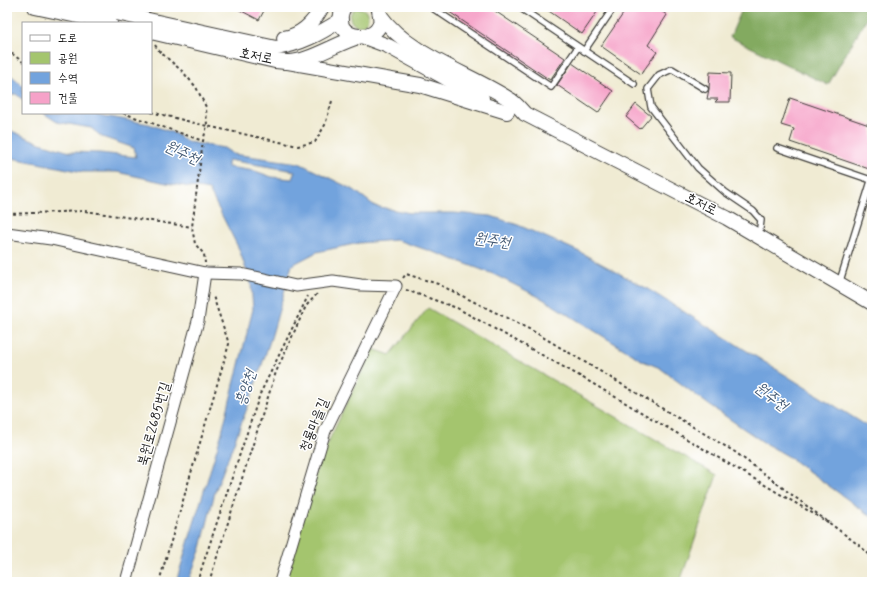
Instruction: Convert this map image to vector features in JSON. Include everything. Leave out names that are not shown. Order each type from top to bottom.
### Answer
[{"type":"street","points":[[35,7],[105,22]]},
{"type":"street","name":"호저로","points":[[89,7],[235,39]]},
{"type":"street","points":[[235,39],[268,40],[289,37],[305,29],[316,17],[322,7]]},
{"type":"street","points":[[361,37],[375,31],[380,21],[378,9]]},
{"type":"street","points":[[378,9],[393,31],[410,44],[511,100],[525,114]]},
{"type":"street","points":[[235,39],[276,48],[293,45],[313,37],[341,12],[347,31],[352,35],[388,46],[507,112]]},
{"type":"street","name":"호저로","points":[[152,32],[275,61],[288,62],[304,58],[345,40],[361,37]]},
{"type":"street","points":[[288,62],[420,85],[507,112],[525,114]]},
{"type":"street","name":"호저로","points":[[525,114],[727,218],[872,303]]},
{"type":"street","points":[[7,233],[51,238],[205,273],[241,274],[296,286],[328,281],[362,285],[396,286]]},
{"type":"street","name":"북원로2685번길","points":[[126,582],[198,321],[205,273]]},
{"type":"street","name":"청룡마을길","points":[[280,582],[325,431],[396,286]]},
{"type":"lane","points":[[431,7],[550,87],[578,47]]},
{"type":"lane","points":[[519,7],[634,84]]},
{"type":"lane","points":[[584,51],[614,7]]},
{"type":"lane","points":[[705,89],[672,69],[659,74],[648,89],[651,107],[698,168],[724,192],[752,210],[761,220],[759,237]]},
{"type":"lane","points":[[777,148],[872,179],[839,284]]},
{"type":"path","points":[[152,40],[159,51],[182,71],[196,87],[206,107],[207,126],[203,141],[192,227],[196,244],[204,254],[205,273]]},
{"type":"path","points":[[7,50],[22,61]]},
{"type":"path","points":[[152,112],[298,146],[315,142],[325,125],[332,101]]},
{"type":"path","points":[[126,114],[203,141]]},
{"type":"path","points":[[7,214],[85,211],[192,227]]},
{"type":"path","points":[[831,524],[578,374],[457,308],[396,286],[406,274],[438,284],[531,330],[734,452],[831,524],[860,546],[871,556]]},
{"type":"path","points":[[209,582],[276,372],[306,306],[328,281]]},
{"type":"path","points":[[159,582],[229,344],[212,294]]},
{"type":"path","points":[[197,582],[260,394],[309,294]]},
{"type":"green space","points":[[743,7],[872,7],[872,9],[828,85],[730,37]]},
{"type":"green space","points":[[359,8],[365,11],[368,17],[365,23],[359,26],[353,23],[350,17],[353,11]]},
{"type":"green space","points":[[428,308],[717,475],[680,582],[284,582],[320,459],[373,349],[390,355]]},
{"type":"water","points":[[7,76],[12,76],[22,85],[22,99],[16,94],[7,95]]},
{"type":"water","points":[[45,114],[94,114],[149,124],[174,133],[188,142],[224,148],[233,154],[299,163],[354,190],[375,206],[410,213],[454,213],[491,216],[518,225],[580,252],[646,288],[872,429],[872,517],[786,455],[766,444],[709,405],[660,368],[643,361],[543,299],[493,274],[400,241],[359,243],[317,252],[292,265],[271,338],[248,406],[215,492],[201,548],[188,582],[176,582],[222,432],[253,309],[251,284],[239,249],[209,190],[166,183],[117,172],[83,172],[7,157],[7,129],[40,143],[70,152],[100,153],[136,157],[134,148],[102,137],[91,128],[57,122]],"holes":[[[228,160],[295,171],[292,179],[272,177],[255,171],[228,167]]]},
{"type":"building","points":[[234,7],[266,7],[259,20]]},
{"type":"building","points":[[442,7],[489,7],[565,58],[550,80]]},
{"type":"building","points":[[543,7],[591,7],[597,12],[582,34]]},
{"type":"building","points":[[618,7],[655,7],[667,15],[648,45],[657,52],[641,74],[601,46],[623,14],[617,10]]},
{"type":"building","points":[[572,63],[613,91],[598,113],[557,85]]},
{"type":"building","points":[[710,72],[731,73],[730,102],[715,102],[718,99],[707,99]]},
{"type":"building","points":[[790,98],[872,126],[872,170],[790,142],[794,129],[781,125]]},
{"type":"building","points":[[636,104],[651,116],[640,129],[626,117]]},
{"type":"water label","name":"원주천","points":[[182,153]]},
{"type":"water label","name":"원주천","points":[[492,241]]},
{"type":"water label","name":"흥양천","points":[[246,388]]},
{"type":"water label","name":"원주천","points":[[771,397]]}]
